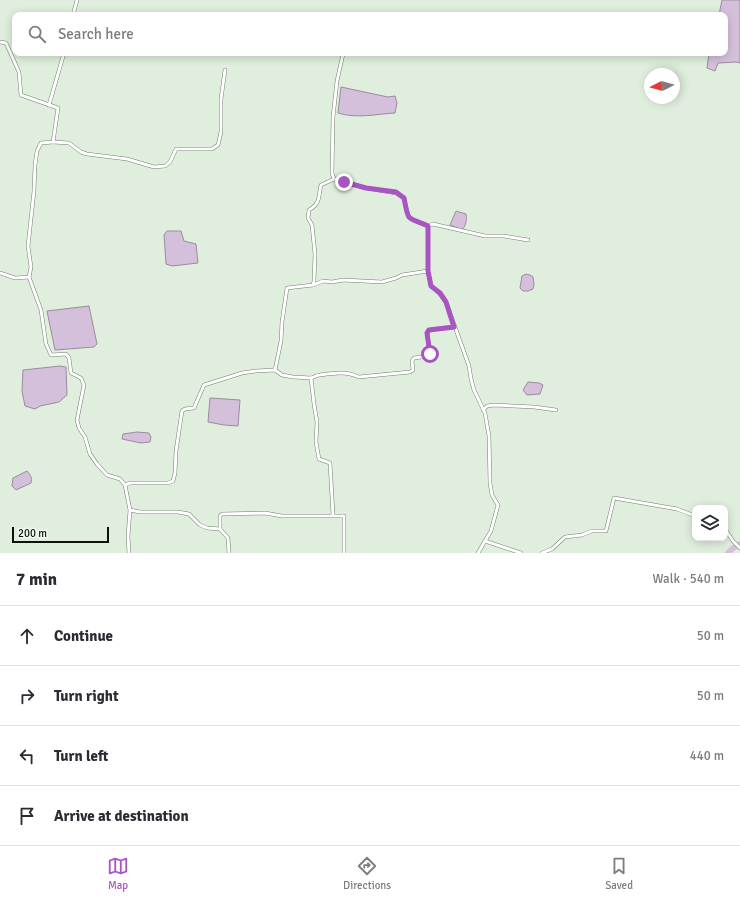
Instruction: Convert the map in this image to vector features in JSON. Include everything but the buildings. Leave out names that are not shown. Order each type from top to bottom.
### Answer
[{"type":"street","points":[[74,12],[77,0]]},
{"type":"street","points":[[0,42],[6,43],[12,55]]},
{"type":"street","points":[[12,56],[20,72],[21,95],[58,108],[54,142]]},
{"type":"street","points":[[49,105],[63,56]]},
{"type":"street","points":[[334,179],[332,173],[333,117],[337,81],[343,56]]},
{"type":"street","points":[[129,553],[128,536],[130,510],[125,484],[120,479],[106,475],[90,454],[77,420],[84,385],[81,378],[71,373],[66,354],[51,355],[46,344],[41,310],[29,277],[31,268],[28,246],[37,152],[41,143],[69,143],[80,152],[87,154],[127,159],[154,167],[165,166],[170,162],[173,152],[176,149],[212,149],[218,146],[221,132],[221,99],[225,70]]},
{"type":"street","points":[[313,285],[314,254],[312,225],[308,218],[310,210],[316,206],[318,202],[320,185],[334,179],[366,188],[396,192],[404,198],[406,215],[411,220],[428,226],[433,224],[485,236],[504,236],[528,240]]},
{"type":"street","points":[[428,226],[428,271],[431,286],[440,293],[446,302],[469,366],[474,390],[485,413],[489,436],[490,483],[492,495],[498,505],[491,531],[478,553]]},
{"type":"street","points":[[275,370],[281,341],[287,288],[343,280],[382,282],[402,275],[428,271]]},
{"type":"street","points":[[0,273],[15,278],[29,277]]},
{"type":"street","points":[[125,484],[168,483],[173,481],[182,411],[185,409],[194,408],[204,385],[242,373],[275,370],[292,377],[311,378],[319,375],[341,372],[351,373],[359,377],[410,372],[413,370],[412,361],[414,358],[429,356],[430,354],[427,333],[429,330],[454,327]]},
{"type":"street","points":[[311,378],[317,422],[316,442],[320,459],[330,463],[333,515]]},
{"type":"street","points":[[483,410],[487,406],[494,405],[534,407],[556,410]]},
{"type":"street","points":[[542,553],[552,549],[565,537],[582,535],[592,531],[606,531],[614,498],[676,509],[692,515]]},
{"type":"street","points":[[130,510],[140,512],[189,514],[200,525],[207,528],[220,529]]},
{"type":"street","points":[[229,553],[228,538],[220,529],[220,516],[222,514],[258,513],[282,516],[344,516],[344,553]]},
{"type":"street","points":[[728,534],[740,548]]},
{"type":"street","points":[[486,541],[521,553]]},
{"type":"shaded area","points":[[722,0],[740,0],[740,63],[718,63],[715,71],[707,68],[709,56],[728,56],[728,12],[720,12]]},
{"type":"shaded area","points":[[341,87],[388,97],[395,96],[397,103],[395,113],[352,116],[338,113]]},
{"type":"shaded area","points":[[456,211],[466,214],[466,223],[462,230],[450,225]]},
{"type":"shaded area","points":[[167,231],[181,231],[184,241],[196,244],[198,263],[172,266],[166,264],[164,235]]},
{"type":"shaded area","points":[[526,274],[533,277],[534,284],[533,289],[523,291],[520,288],[522,276]]},
{"type":"shaded area","points":[[89,306],[97,344],[94,347],[55,350],[47,311]]},
{"type":"shaded area","points":[[60,366],[66,367],[67,395],[59,402],[40,406],[35,409],[25,406],[22,391],[23,370]]},
{"type":"shaded area","points":[[528,382],[543,385],[540,394],[527,395],[523,390]]},
{"type":"shaded area","points":[[210,398],[240,400],[238,426],[208,422]]},
{"type":"shaded area","points":[[137,432],[149,433],[151,437],[150,442],[141,443],[122,439],[123,434]]},
{"type":"shaded area","points":[[27,471],[31,477],[31,483],[16,490],[12,486],[13,478]]},
{"type":"waterway","points":[[728,553],[740,544]]},
{"type":"route","points":[[344,182],[366,188],[396,192],[404,198],[406,215],[411,220],[428,226],[428,271],[431,286],[440,293],[446,302],[454,327],[429,330],[427,333],[430,354]]}]
